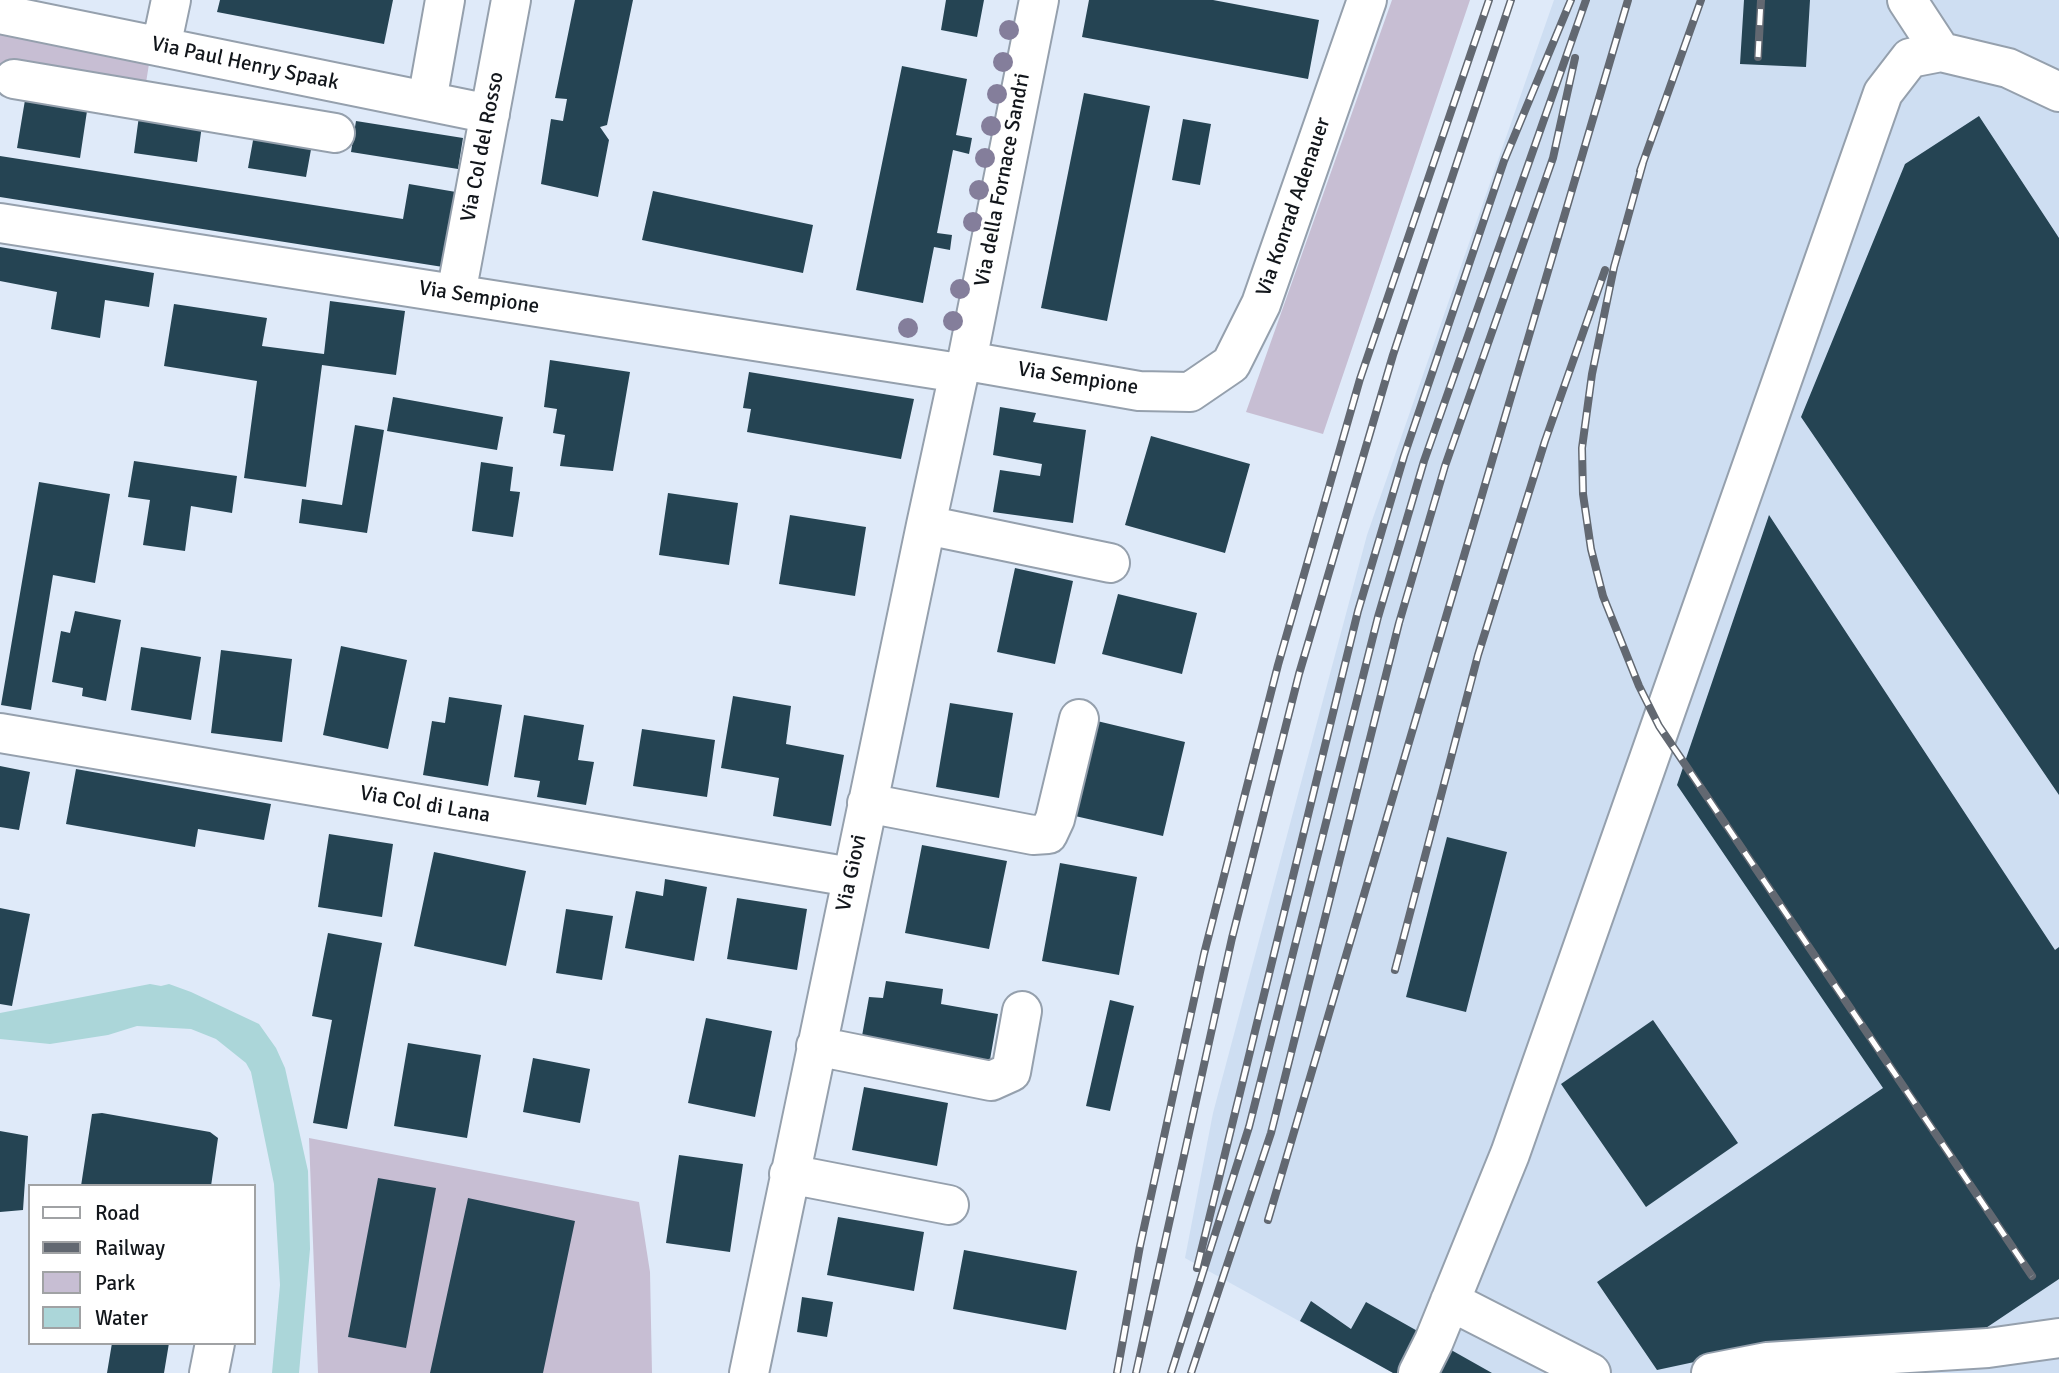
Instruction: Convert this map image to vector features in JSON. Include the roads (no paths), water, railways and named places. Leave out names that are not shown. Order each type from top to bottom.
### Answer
[{"type":"street","points":[[171,0],[174,106]]},
{"type":"street","points":[[427,101],[445,0]]},
{"type":"street","name":"Via Col del Rosso","points":[[456,294],[511,0]]},
{"type":"street","name":"Via della Fornace Sandri","points":[[963,367],[1039,0]]},
{"type":"street","name":"Via Konrad Adenauer","points":[[1190,392],[1231,364],[1261,304],[1367,0]]},
{"type":"street","points":[[1907,0],[1941,52]]},
{"type":"street","name":"Via Paul Henry Spaak","points":[[0,14],[489,114]]},
{"type":"street","points":[[1418,1373],[1510,1154],[1883,93],[1910,58],[1941,52],[2008,68],[2059,92]]},
{"type":"street","points":[[14,79],[335,133]]},
{"type":"street","name":"Via Sempione","points":[[0,223],[456,294],[963,367],[1139,391],[1190,392]]},
{"type":"street","name":"Via Giovi","points":[[749,1373],[851,877],[963,367]]},
{"type":"street","points":[[926,526],[1110,563]]},
{"type":"street","points":[[867,803],[1033,835],[1048,834],[1055,819],[1079,719]]},
{"type":"street","name":"Via Col di Lana","points":[[0,733],[851,877]]},
{"type":"street","points":[[816,1046],[990,1081],[1011,1072],[1022,1011]]},
{"type":"street","points":[[789,1174],[949,1205]]},
{"type":"street","points":[[1450,1301],[1591,1373]]},
{"type":"street","points":[[1711,1373],[1767,1362],[1988,1348],[2059,1338]]},
{"type":"street","points":[[209,1373],[215,1345]]},
{"type":"water","points":[[150,984],[169,984],[191,992],[259,1024],[276,1048],[285,1068],[308,1171],[310,1249],[299,1373],[272,1373],[280,1285],[274,1184],[251,1072],[246,1063],[216,1039],[191,1029],[137,1026],[108,1035],[50,1044],[0,1039],[0,1013]]},
{"type":"railway","points":[[1117,1373],[1140,1246],[1204,954],[1278,665],[1360,379],[1489,0]]},
{"type":"railway","points":[[1136,1373],[1232,938],[1299,674],[1393,355],[1511,0]]},
{"type":"railway","points":[[1197,1268],[1358,611],[1404,456],[1504,161],[1571,0]]},
{"type":"railway","points":[[1171,1373],[1249,1127],[1378,617],[1424,461],[1586,0]]},
{"type":"railway","points":[[1268,1220],[1628,0]]},
{"type":"railway","points":[[1640,171],[1701,0]]},
{"type":"railway","points":[[1758,57],[1761,0]]},
{"type":"railway","points":[[1191,1373],[1271,1133],[1399,623],[1445,466],[1553,158],[1575,58]]},
{"type":"railway","points":[[1643,163],[1614,267],[1592,374],[1582,448],[1583,494],[1591,549],[1603,596],[1639,686],[1659,726],[2032,1276]]},
{"type":"railway","points":[[1395,970],[1478,655],[1545,441],[1605,270]]}]
